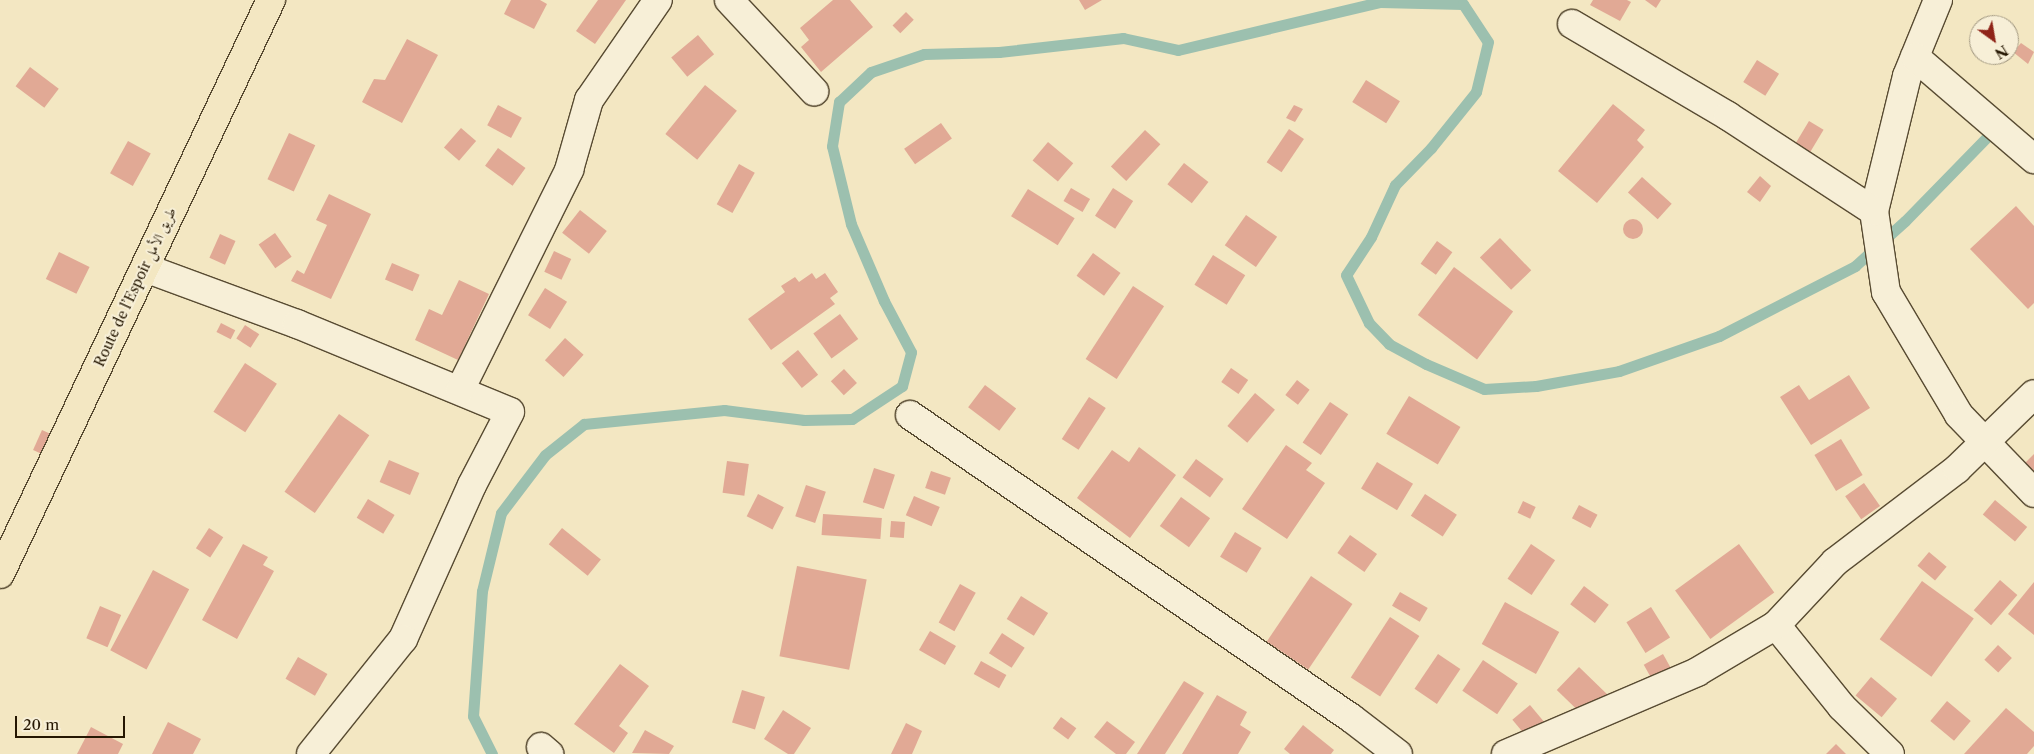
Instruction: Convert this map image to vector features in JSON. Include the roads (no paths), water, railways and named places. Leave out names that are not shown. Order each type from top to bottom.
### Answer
[{"type":"highway","name":"Route de l’Espoir طريق الأمل","points":[[0,574],[270,0]]},
{"type":"street","points":[[460,390],[569,170],[589,100],[658,0]]},
{"type":"street","points":[[729,0],[814,91]]},
{"type":"street","points":[[1938,0],[1907,76],[1874,211],[1886,292],[1959,415],[2034,493]]},
{"type":"street","points":[[1572,24],[1728,116],[1874,211]]},
{"type":"street","points":[[1915,57],[2034,159]]},
{"type":"street","points":[[145,268],[297,324],[510,412],[472,486],[403,639],[311,754]]},
{"type":"street","points":[[1506,754],[1697,672],[1776,625],[1835,562],[1957,469],[2034,394]]},
{"type":"street","points":[[910,415],[1351,718],[1398,754]]},
{"type":"street","points":[[1776,625],[1842,707],[1890,754]]},
{"type":"waterway","points":[[492,754],[473,716],[482,591],[501,513],[545,455],[584,424],[724,410],[804,420],[852,419],[902,386],[911,352],[884,301],[851,224],[832,146],[839,102],[871,72],[924,54],[999,52],[1123,38],[1178,50],[1380,2],[1463,4],[1488,42],[1476,92],[1431,148],[1395,185],[1371,237],[1346,275],[1369,323],[1389,344],[1426,364],[1484,389],[1536,386],[1619,371],[1719,336],[1855,266],[1905,221],[1987,137]]}]
